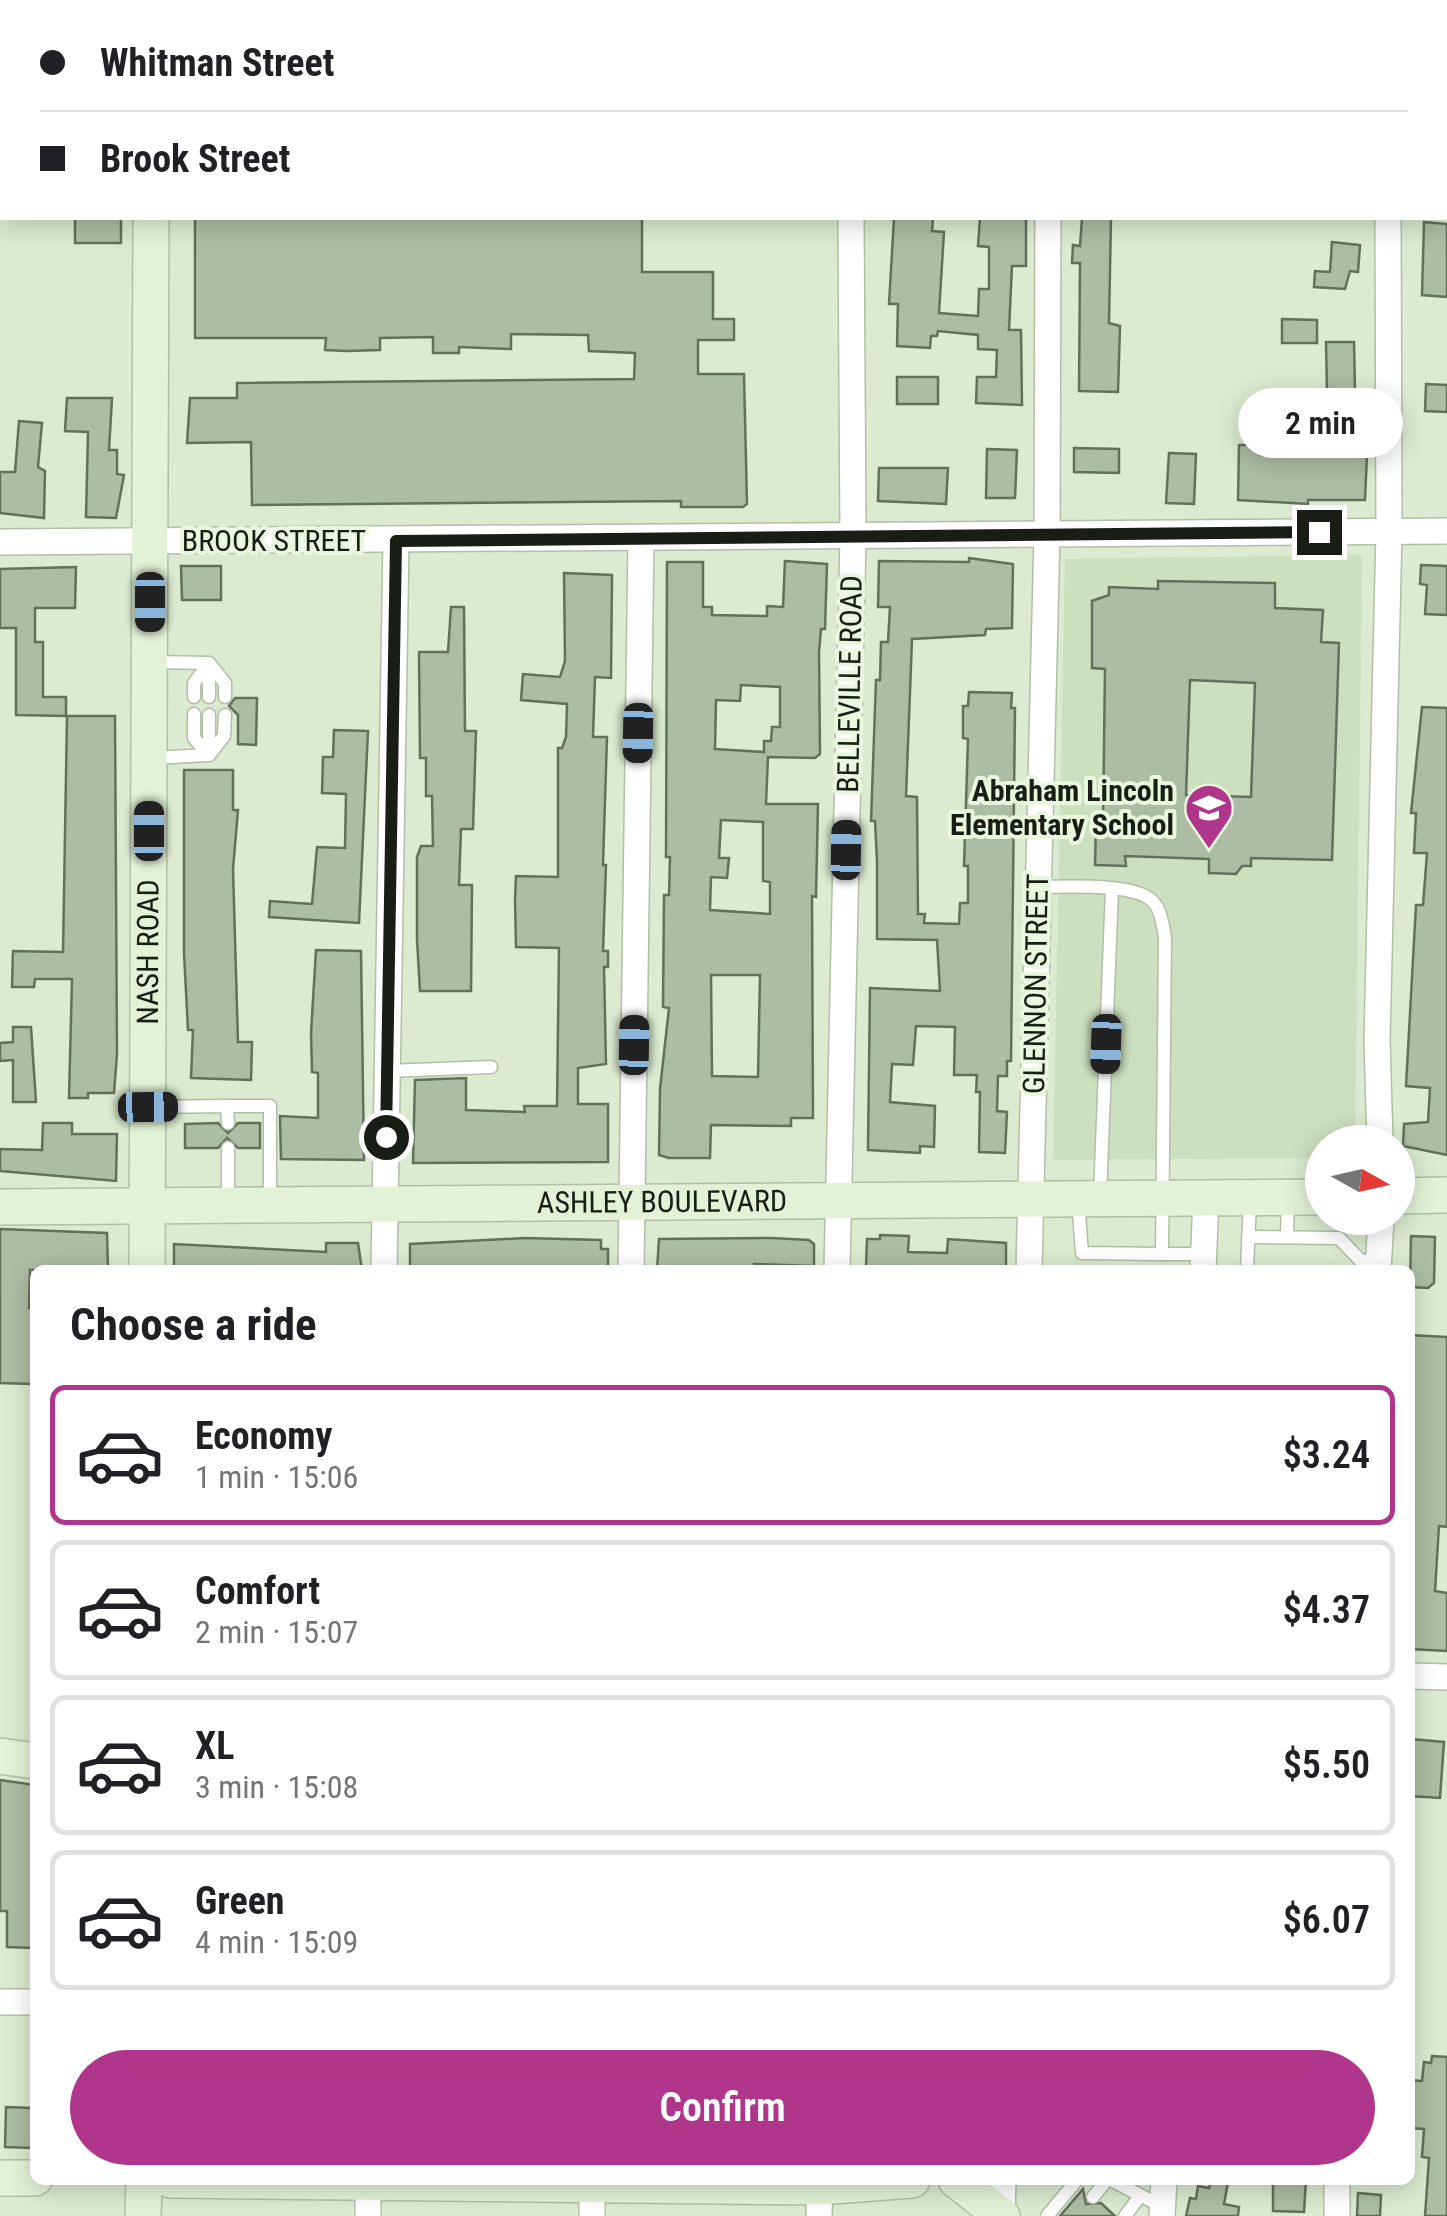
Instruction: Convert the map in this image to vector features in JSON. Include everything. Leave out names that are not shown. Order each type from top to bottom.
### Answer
[{"type":"main road","name":"NASH ROAD","points":[[147,1265],[151,220]]},
{"type":"main road","points":[[1415,1196],[1447,1195]]},
{"type":"main road","name":"ASHLEY BOULEVARD","points":[[0,1207],[1305,1197]]},
{"type":"main road","points":[[0,1756],[30,1760]]},
{"type":"main road","points":[[0,2178],[30,2178]]},
{"type":"main road","points":[[143,2216],[144,2185]]},
{"type":"main road","points":[[454,2185],[592,2193],[819,2194],[879,2185]]},
{"type":"main road","points":[[962,2185],[1002,2216]]},
{"type":"street","name":"BELLEVILLE ROAD","points":[[836,1265],[853,537],[851,220]]},
{"type":"street","name":"GLENNON STREET","points":[[1028,1265],[1048,534],[1048,220]]},
{"type":"street","points":[[1379,1125],[1377,1041],[1389,531],[1388,220]]},
{"type":"street","name":"BROOK STREET","points":[[0,542],[1447,531]]},
{"type":"street","points":[[631,1265],[640,538]]},
{"type":"street","points":[[384,1265],[396,541]]},
{"type":"street","points":[[1203,1262],[1206,1198]]},
{"type":"street","points":[[1378,1265],[1380,1235]]},
{"type":"street","points":[[1415,1676],[1447,1678]]},
{"type":"street","points":[[0,2002],[30,2002]]},
{"type":"street","points":[[368,2185],[368,2216]]},
{"type":"street","points":[[1002,2216],[1003,2185]]},
{"type":"street","points":[[1336,2216],[1337,2185]]},
{"type":"lane","points":[[150,662],[209,662]]},
{"type":"lane","points":[[194,697],[194,683],[209,662]]},
{"type":"lane","points":[[209,662],[209,697]]},
{"type":"lane","points":[[209,662],[225,684],[225,697]]},
{"type":"lane","points":[[194,714],[194,738],[209,754]]},
{"type":"lane","points":[[209,714],[209,754]]},
{"type":"lane","points":[[149,758],[209,754],[224,736],[224,715]]},
{"type":"lane","points":[[1037,887],[1112,889],[1149,898],[1160,912],[1165,936],[1162,1254]]},
{"type":"lane","points":[[1112,889],[1082,1253],[1162,1254],[1203,1262]]},
{"type":"lane","points":[[387,1072],[492,1067]]},
{"type":"lane","points":[[227,1106],[228,1124]]},
{"type":"lane","points":[[148,1107],[270,1106],[270,1206]]},
{"type":"lane","points":[[228,1148],[228,1206]]},
{"type":"lane","points":[[1288,1237],[1305,1197]]},
{"type":"lane","points":[[1247,1265],[1250,1198]]},
{"type":"lane","points":[[1248,1237],[1340,1238],[1361,1261],[1375,1265]]},
{"type":"lane","points":[[1047,2216],[1073,2185]]},
{"type":"lane","points":[[1093,2197],[1104,2185]]},
{"type":"lane","points":[[1118,2185],[1155,2206]]},
{"type":"lane","points":[[1124,2216],[1155,2206]]},
{"type":"shaded area","name":"Abraham Lincoln Elementary School","points":[[1362,555],[1355,1125],[1305,1125],[1305,1158],[1053,1160],[1065,559]]},
{"type":"building","points":[[75,220],[121,220],[121,243],[75,243]]},
{"type":"building","points":[[195,220],[642,220],[642,272],[713,272],[713,319],[734,319],[734,340],[698,340],[698,374],[744,374],[747,504],[681,507],[681,501],[252,505],[251,442],[187,443],[190,398],[237,398],[237,383],[634,379],[635,353],[589,351],[588,335],[511,334],[511,349],[459,347],[459,353],[433,353],[433,337],[380,338],[380,350],[346,351],[325,350],[326,338],[195,338]]},
{"type":"building","points":[[894,220],[933,220],[932,231],[944,232],[939,313],[978,316],[979,289],[989,289],[989,247],[978,246],[980,220],[1026,220],[1026,266],[1012,266],[1009,330],[1021,330],[1022,405],[976,403],[977,377],[996,377],[997,350],[978,349],[978,335],[938,331],[937,336],[931,336],[930,348],[897,346],[898,304],[889,304]]},
{"type":"building","points":[[1082,220],[1111,220],[1109,323],[1120,326],[1118,392],[1079,391],[1080,263],[1072,263],[1073,245],[1080,246]]},
{"type":"building","points":[[1424,222],[1447,224],[1447,297],[1422,295]]},
{"type":"building","points":[[1332,242],[1360,245],[1358,272],[1350,271],[1345,289],[1314,287],[1315,271],[1330,272]]},
{"type":"building","points":[[1282,319],[1317,320],[1317,343],[1282,343]]},
{"type":"building","points":[[1326,342],[1354,342],[1355,392],[1327,393]]},
{"type":"building","points":[[897,377],[938,377],[938,404],[897,404]]},
{"type":"building","points":[[1426,384],[1447,385],[1447,412],[1425,411]]},
{"type":"building","points":[[67,398],[112,398],[109,450],[117,450],[117,474],[124,475],[116,518],[86,517],[88,432],[65,431]]},
{"type":"building","points":[[19,421],[42,423],[38,467],[45,471],[44,518],[0,513],[0,472],[15,472]]},
{"type":"building","points":[[1239,445],[1260,445],[1260,455],[1361,451],[1367,455],[1365,500],[1308,500],[1308,504],[1238,500]]},
{"type":"building","points":[[1074,448],[1119,449],[1119,473],[1074,472]]},
{"type":"building","points":[[987,449],[1017,450],[1015,498],[986,498]]},
{"type":"building","points":[[1169,453],[1196,454],[1194,504],[1166,503]]},
{"type":"building","points":[[879,468],[948,468],[946,504],[878,501]]},
{"type":"building","points":[[969,558],[1013,564],[1012,628],[986,629],[985,635],[912,639],[906,796],[917,797],[918,914],[925,914],[924,923],[959,924],[960,903],[968,903],[968,866],[964,866],[968,739],[963,738],[963,706],[968,706],[969,692],[1012,693],[1011,708],[1015,708],[1011,1061],[1007,1061],[1007,1076],[998,1076],[997,1111],[1007,1112],[1005,1153],[979,1152],[977,1075],[954,1075],[955,1027],[916,1026],[913,1065],[892,1064],[890,1102],[935,1106],[934,1147],[920,1146],[920,1153],[868,1150],[870,988],[940,991],[937,940],[877,939],[875,821],[871,821],[876,680],[880,680],[881,642],[888,642],[890,607],[878,607],[879,561],[969,562]]},
{"type":"building","points":[[785,561],[827,564],[825,629],[821,629],[819,652],[820,754],[815,758],[768,757],[766,804],[818,804],[816,897],[812,896],[813,1118],[791,1118],[791,1126],[711,1125],[710,1158],[669,1158],[659,1155],[660,1089],[669,1008],[663,1007],[664,895],[669,895],[670,857],[666,857],[667,562],[703,562],[703,607],[712,607],[712,615],[767,616],[767,606],[783,607]],"holes":[[[741,685],[780,687],[780,727],[772,727],[771,741],[764,741],[764,752],[715,749],[716,700],[740,701]],[[721,820],[763,822],[763,881],[770,882],[770,914],[710,910],[711,877],[727,878],[729,858],[719,858]],[[711,975],[760,975],[758,1077],[712,1076]]]},
{"type":"building","points":[[1421,565],[1447,566],[1447,615],[1425,614],[1427,585],[1420,584]]},
{"type":"building","points":[[181,566],[221,566],[221,600],[182,600]]},
{"type":"building","points":[[76,567],[75,608],[35,608],[35,642],[43,642],[43,697],[66,697],[66,716],[16,715],[16,628],[0,628],[0,569]]},
{"type":"building","points":[[564,573],[612,575],[611,678],[595,677],[593,737],[607,737],[603,865],[603,951],[608,951],[608,967],[604,967],[606,1064],[578,1068],[578,1104],[608,1104],[608,1162],[413,1163],[415,1080],[466,1078],[466,1110],[525,1112],[524,1106],[557,1106],[559,948],[516,947],[515,900],[516,876],[558,877],[558,748],[562,748],[566,737],[567,704],[521,700],[523,674],[560,677],[565,661]]},
{"type":"building","points":[[1158,581],[1275,583],[1275,608],[1323,610],[1321,642],[1339,643],[1332,860],[1251,858],[1251,866],[1242,866],[1236,874],[1209,873],[1209,859],[1125,856],[1126,866],[1095,865],[1096,821],[1103,822],[1105,669],[1092,668],[1092,601],[1109,595],[1109,587],[1158,589]],"holes":[[[1190,680],[1255,683],[1251,797],[1186,795]]]},
{"type":"building","points":[[451,607],[464,607],[465,731],[476,731],[473,829],[461,829],[459,885],[472,885],[471,991],[420,991],[417,857],[421,846],[433,846],[432,796],[426,796],[426,758],[420,758],[419,652],[448,652]]},
{"type":"building","points":[[235,698],[257,698],[256,745],[238,744],[238,715],[229,706]]},
{"type":"building","points":[[1422,707],[1447,708],[1447,1155],[1415,1148],[1415,1125],[1404,1125],[1428,1122],[1430,1088],[1406,1086],[1416,905],[1423,905],[1427,853],[1414,853],[1416,813],[1411,813]]},
{"type":"building","points":[[67,716],[115,716],[117,1054],[114,1093],[88,1093],[88,1098],[69,1098],[72,979],[35,979],[34,987],[12,987],[13,951],[63,952]]},
{"type":"building","points":[[334,730],[368,731],[359,923],[269,917],[270,901],[312,904],[317,847],[345,848],[346,794],[322,793],[323,757],[333,757]]},
{"type":"building","points":[[184,770],[233,770],[233,810],[238,810],[233,869],[238,1042],[252,1042],[251,1080],[191,1078],[193,1030],[188,1030],[184,953]]},
{"type":"building","points":[[316,950],[361,951],[364,1160],[281,1159],[280,1116],[318,1118],[318,1073],[312,1072],[311,1033]]},
{"type":"building","points":[[13,1027],[31,1027],[36,1102],[13,1102],[13,1060],[0,1061],[0,1043],[13,1042]]},
{"type":"building","points":[[43,1123],[72,1123],[72,1134],[117,1134],[116,1181],[0,1171],[0,1149],[42,1150]]},
{"type":"building","points":[[218,1123],[228,1133],[238,1123],[260,1123],[260,1148],[238,1148],[227,1138],[218,1148],[185,1148],[185,1124]]},
{"type":"building","points":[[0,1229],[107,1233],[108,1265],[30,1265],[30,1384],[0,1383]]},
{"type":"building","points":[[880,1235],[909,1236],[908,1252],[947,1253],[948,1239],[1006,1243],[1006,1265],[866,1265],[867,1239],[880,1239]]},
{"type":"building","points":[[1411,1236],[1435,1237],[1434,1283],[1428,1288],[1415,1287],[1415,1265],[1410,1265]]},
{"type":"building","points":[[525,1238],[601,1240],[601,1249],[608,1249],[608,1265],[410,1265],[410,1244]]},
{"type":"building","points":[[659,1239],[809,1240],[814,1244],[814,1265],[657,1265]]},
{"type":"building","points":[[326,1243],[358,1243],[361,1265],[174,1265],[174,1244],[326,1252]]},
{"type":"building","points":[[1415,1335],[1447,1337],[1447,1527],[1439,1526],[1435,1591],[1447,1593],[1447,1651],[1415,1649]]},
{"type":"building","points":[[1415,1739],[1444,1742],[1440,1798],[1415,1796]]},
{"type":"building","points":[[0,1780],[30,1784],[30,1948],[7,1947],[7,1911],[0,1911]]},
{"type":"building","points":[[1432,2056],[1447,2057],[1447,2216],[1425,2216],[1429,2158],[1422,2157],[1424,2129],[1415,2128],[1415,2080],[1422,2081],[1424,2062],[1431,2063]]},
{"type":"building","points":[[6,2107],[30,2108],[30,2148],[5,2147]]},
{"type":"building","points":[[1227,2185],[1224,2204],[1239,2207],[1238,2216],[1186,2216],[1198,2186]]},
{"type":"building","points":[[1273,2185],[1306,2185],[1304,2212],[1273,2211]]},
{"type":"building","points":[[1083,2189],[1086,2204],[1101,2203],[1115,2216],[1060,2216]]},
{"type":"building","points":[[1358,2193],[1381,2195],[1380,2216],[1357,2216]]},
{"type":"place","name":"Abraham Lincoln Elementary School","points":[[1209,850]]},
{"type":"route","points":[[386,1137],[396,541],[1319,532]]}]
